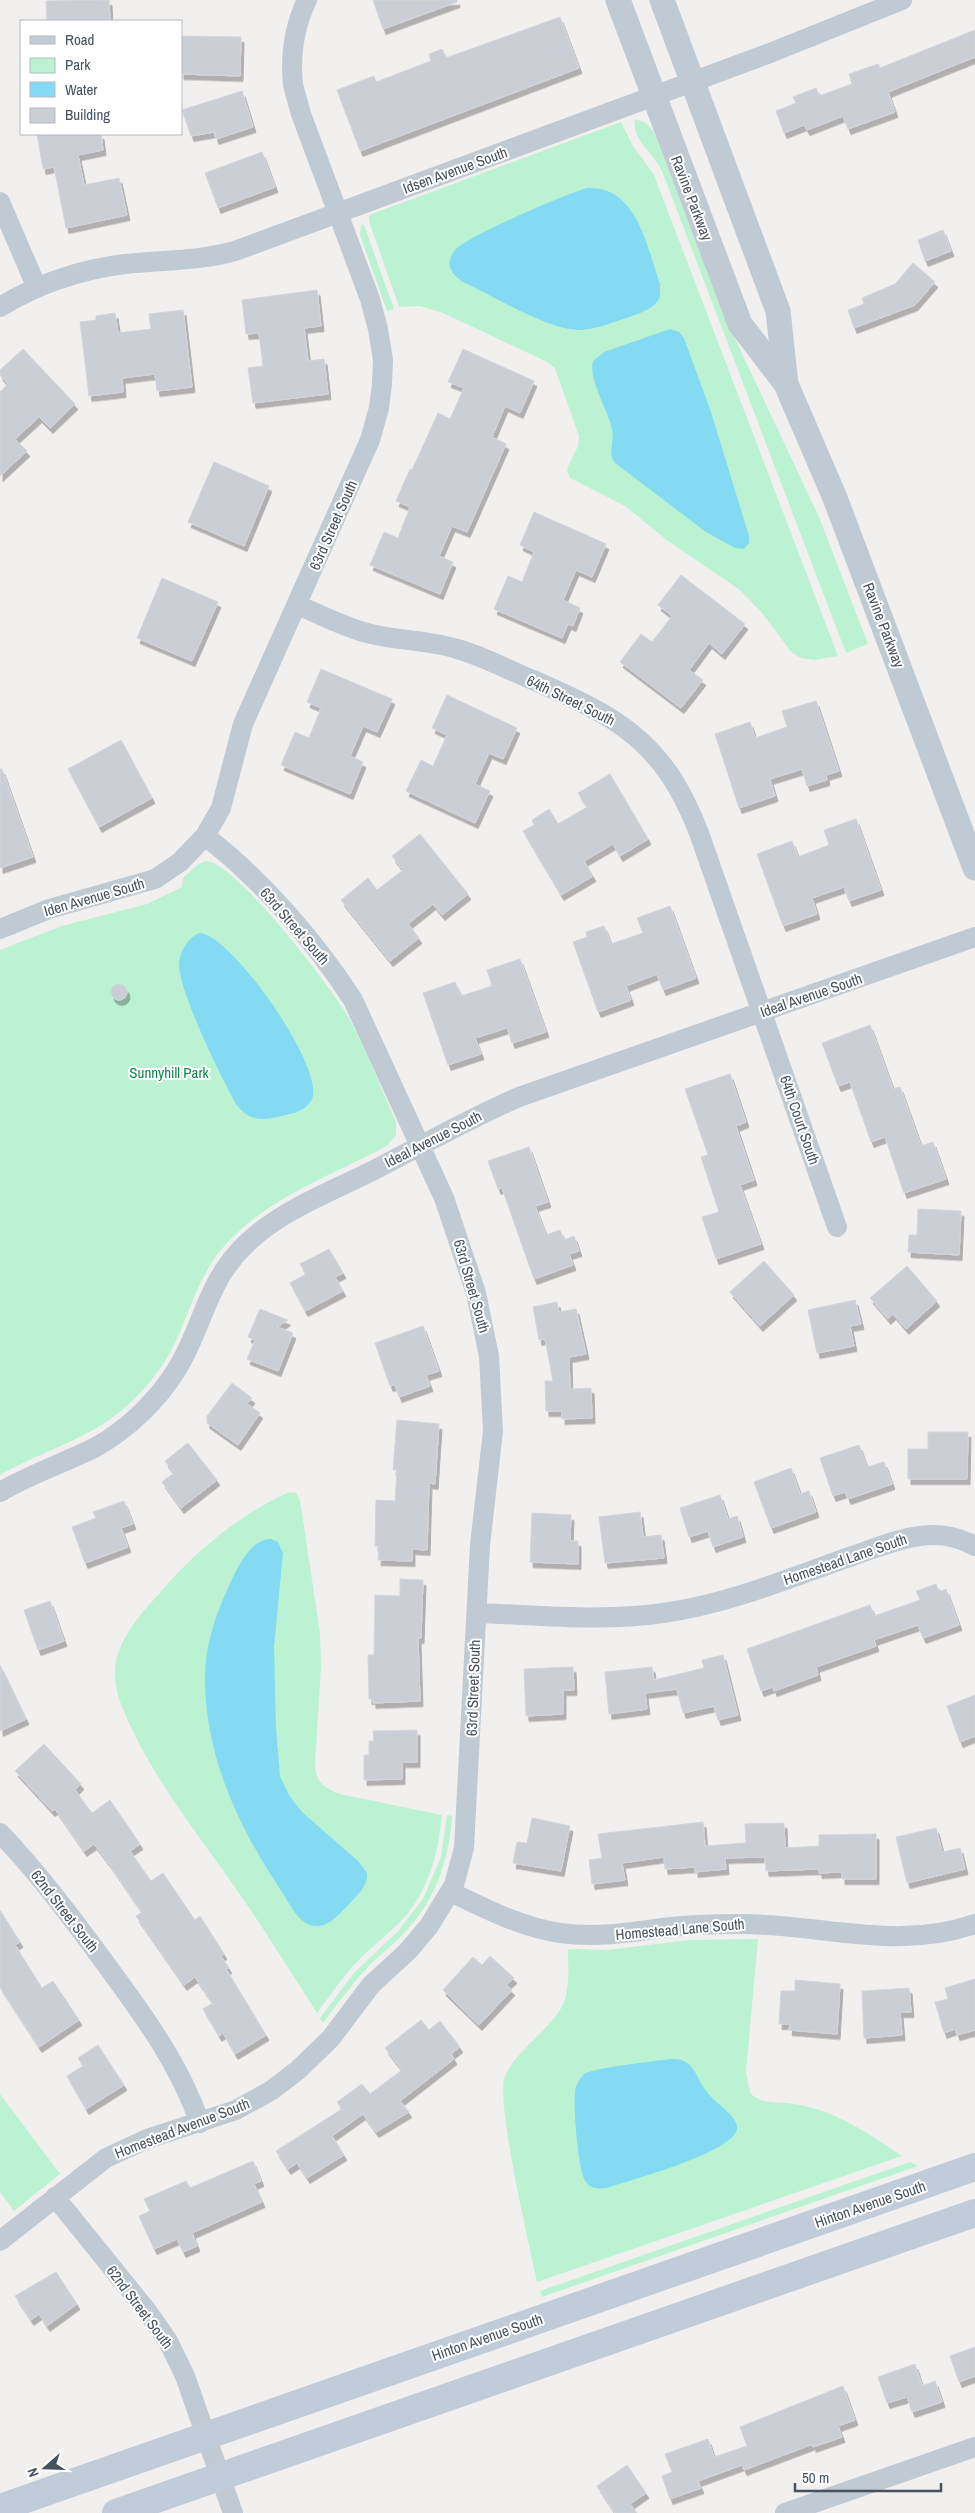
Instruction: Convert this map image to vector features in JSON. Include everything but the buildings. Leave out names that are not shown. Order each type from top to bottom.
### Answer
[{"type":"main road","name":"Hinton Avenue South","points":[[0,2508],[975,2167]]},
{"type":"main road","points":[[116,2513],[975,2213]]},
{"type":"street","name":"63rd Street South","points":[[307,0],[294,36],[291,64],[293,85],[377,322],[383,360],[382,384],[379,408],[370,440],[243,724],[221,808],[205,836],[259,885],[308,939],[342,983],[363,1017],[444,1198],[472,1279],[489,1356],[493,1431],[480,1545],[466,1830],[462,1862],[450,1892]]},
{"type":"street","name":"Ravine Parkway","points":[[618,0],[740,324],[786,384],[836,498],[975,868]]},
{"type":"street","name":"Ravine Parkway","points":[[662,0],[778,311],[786,384]]},
{"type":"street","name":"Idsen Avenue South","points":[[0,307],[36,288],[102,268],[221,255],[692,82],[902,0]]},
{"type":"street","points":[[0,202],[36,288]]},
{"type":"street","name":"64th Street South","points":[[297,606],[370,634],[437,644],[471,654],[592,707],[641,740],[665,766],[686,801],[762,1013]]},
{"type":"street","name":"Iden Avenue South","points":[[0,928],[49,909],[155,879],[175,867],[205,836]]},
{"type":"street","name":"Ideal Avenue South","points":[[0,1492],[42,1470],[96,1446],[112,1437],[140,1414],[177,1370],[219,1277],[233,1257],[256,1234],[290,1213],[486,1112],[530,1093],[975,937]]},
{"type":"street","name":"64th Court South","points":[[762,1013],[837,1227]]},
{"type":"street","name":"Homestead Lane South","points":[[477,1613],[592,1618],[663,1613],[733,1597],[911,1536],[943,1534],[975,1546]]},
{"type":"street","name":"62nd Street South","points":[[0,1834],[56,1898],[153,2030],[181,2076],[200,2123]]},
{"type":"street","name":"Homestead Lane South","points":[[450,1892],[526,1925],[558,1933],[582,1935],[605,1936],[691,1926],[754,1924],[899,1938],[939,1934],[975,1924]]},
{"type":"street","name":"Homestead Avenue South","points":[[0,2240],[86,2172],[113,2155],[148,2139],[200,2123],[254,2101],[281,2084],[307,2063],[331,2038],[371,1984],[420,1938],[450,1892]]},
{"type":"street","name":"62nd Street South","points":[[55,2198],[157,2324],[180,2365],[234,2513]]},
{"type":"street","points":[[784,2513],[975,2447]]},
{"type":"green space","points":[[635,119],[646,123],[654,132],[722,311],[819,517],[868,644],[846,653],[662,171],[640,140],[635,127]]},
{"type":"green space","points":[[621,122],[633,146],[654,175],[838,656],[814,660],[801,658],[792,653],[762,613],[740,590],[668,541],[625,506],[570,478],[567,469],[578,446],[579,436],[555,368],[545,361],[443,313],[420,306],[399,307],[369,221],[369,215]]},
{"type":"green space","points":[[361,224],[364,225],[394,309],[387,311],[360,235]]},
{"type":"green space","name":"Sunnyhill Park","points":[[205,861],[219,866],[259,902],[324,981],[356,1031],[396,1122],[396,1135],[387,1146],[316,1181],[269,1208],[248,1223],[229,1241],[206,1271],[167,1358],[156,1375],[129,1404],[115,1416],[83,1435],[0,1475],[0,950],[62,926],[147,904],[182,887],[183,878],[197,865]]},
{"type":"green space","points":[[290,1492],[296,1493],[300,1500],[320,1633],[321,1667],[315,1765],[319,1781],[325,1787],[340,1794],[442,1815],[438,1844],[430,1873],[409,1912],[352,1968],[317,2013],[256,1918],[155,1772],[125,1714],[118,1696],[115,1678],[119,1650],[134,1624],[184,1566],[242,1518]]},
{"type":"green space","points":[[447,1815],[452,1816],[448,1849],[438,1880],[424,1908],[403,1934],[359,1977],[323,2023],[320,2018],[354,1973],[398,1931],[423,1899],[441,1857]]},
{"type":"green space","points":[[758,1939],[746,2071],[750,2093],[765,2101],[788,2103],[823,2111],[864,2131],[902,2156],[537,2282],[509,2143],[503,2091],[505,2076],[510,2066],[553,2020],[564,2002],[568,1982],[568,1949],[606,1950],[690,1940]]},
{"type":"green space","points":[[0,2094],[60,2174],[14,2211],[0,2192]]},
{"type":"green space","points":[[910,2162],[918,2166],[542,2297],[540,2291]]},
{"type":"water","points":[[587,188],[604,190],[618,197],[629,207],[637,221],[660,284],[660,297],[651,308],[599,327],[581,330],[568,329],[523,312],[465,283],[453,273],[450,260],[455,250],[463,244],[518,216]]},
{"type":"water","points":[[670,329],[679,332],[684,338],[711,412],[749,536],[749,543],[744,549],[735,548],[706,532],[615,463],[613,459],[611,451],[612,429],[593,377],[593,361],[604,352]]},
{"type":"water","points":[[199,933],[213,939],[232,954],[252,977],[291,1033],[305,1060],[312,1083],[312,1099],[309,1104],[295,1113],[261,1119],[247,1115],[236,1104],[202,1034],[181,977],[179,964],[183,950],[188,942]]},
{"type":"water","points":[[271,1539],[278,1542],[283,1553],[274,1646],[276,1728],[280,1776],[289,1795],[302,1812],[358,1861],[367,1873],[364,1885],[357,1896],[335,1918],[320,1926],[309,1925],[299,1918],[252,1843],[227,1791],[218,1764],[211,1736],[207,1707],[205,1666],[212,1631],[219,1609],[244,1557],[256,1544],[263,1540]]},
{"type":"water","points":[[671,2059],[690,2065],[707,2092],[735,2121],[737,2126],[734,2136],[703,2155],[658,2172],[607,2188],[590,2186],[583,2176],[575,2124],[575,2089],[579,2080],[584,2074],[599,2069]]}]
